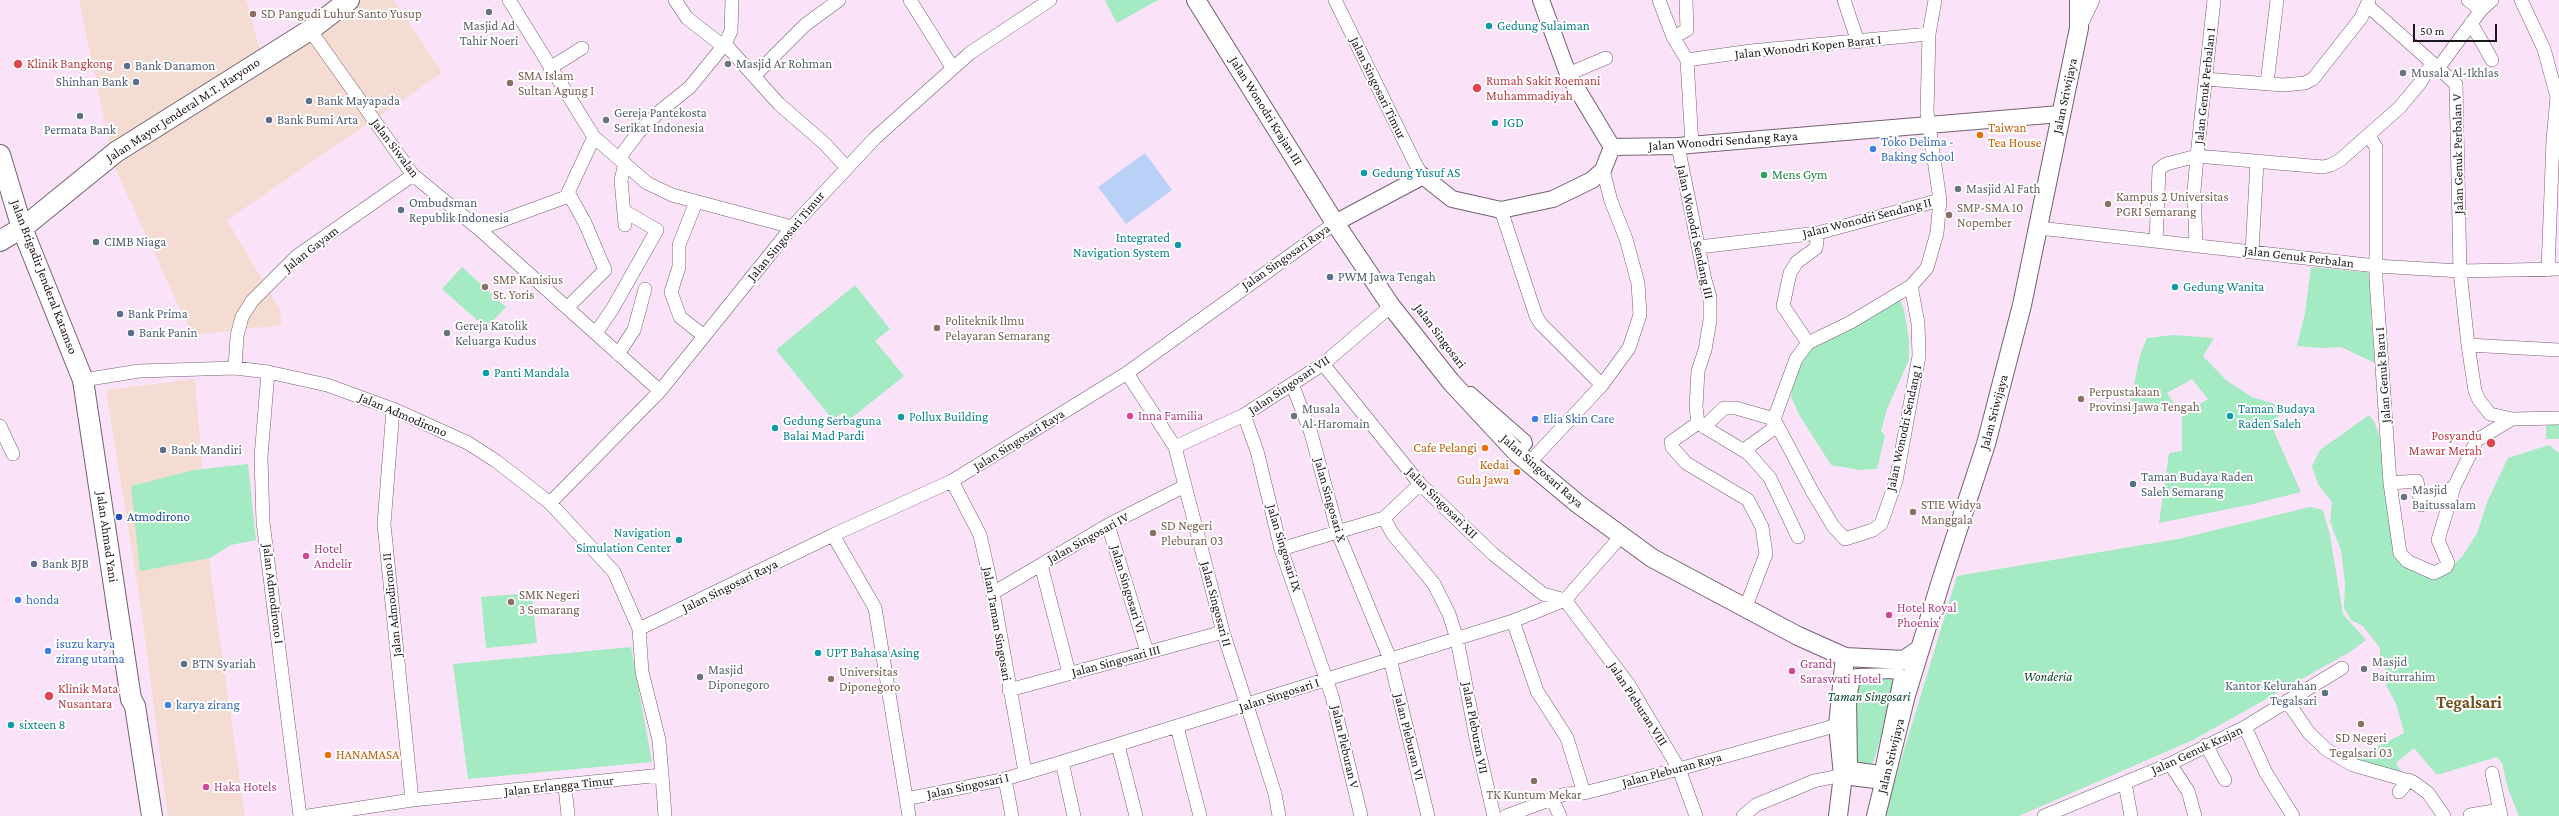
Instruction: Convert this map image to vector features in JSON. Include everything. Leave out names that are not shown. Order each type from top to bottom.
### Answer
[{"type":"main road","name":"Jalan Mayor Jenderal M.T. Haryono","points":[[0,241],[22,228],[116,152],[310,30],[349,0]]},
{"type":"main road","name":"Jalan Wonodri Krajan III","points":[[1196,0],[1336,224]]},
{"type":"main road","name":"Jalan Sriwijaya","points":[[1876,816],[1909,664],[1920,649],[1986,444],[2022,305],[2031,254],[2039,228],[2060,114],[2079,28],[2079,0]]},
{"type":"main road","name":"Jalan Brigadir Jenderal Katamso","points":[[0,155],[22,228],[82,378]]},
{"type":"main road","name":"Jalan Singosari Raya","points":[[1336,224],[1391,306],[1451,382],[1523,458],[1578,504],[1652,558],[1745,609],[1845,657],[1909,664]]},
{"type":"main road","name":"Jalan Ahmad Yani","points":[[82,378],[131,699],[135,706],[152,816]]},
{"type":"main road","points":[[1838,816],[1843,775],[1838,725],[1845,657]]},
{"type":"main road","name":"Jalan Ahmad Yani","points":[[131,699],[128,704],[144,816]]},
{"type":"main road","points":[[1843,775],[1884,780]]},
{"type":"street","points":[[509,0],[594,138],[622,160],[647,183],[662,192],[792,226]]},
{"type":"street","points":[[675,0],[687,18],[724,45],[746,69],[756,75],[779,104],[825,144],[846,167]]},
{"type":"street","points":[[625,225],[621,180],[622,160],[638,133],[659,112],[690,87],[724,45],[731,31],[732,0]]},
{"type":"street","points":[[756,75],[805,25],[838,0]]},
{"type":"street","points":[[910,0],[952,67]]},
{"type":"street","name":"Jalan Singosari Timur","points":[[550,503],[660,391],[792,226],[846,167],[952,67],[1050,0]]},
{"type":"street","name":"Jalan Singosari Timur","points":[[1335,0],[1417,167],[1423,176]]},
{"type":"street","points":[[1336,224],[1423,176],[1452,199],[1501,210],[1553,199],[1586,184],[1602,170],[1612,146],[1568,74],[1541,0]]},
{"type":"street","points":[[1659,0],[1673,37],[1687,60]]},
{"type":"street","points":[[1673,37],[1687,30],[1686,0]]},
{"type":"street","points":[[1844,0],[1858,42]]},
{"type":"street","points":[[1744,450],[1772,430],[1774,419],[1796,359],[1808,343],[1851,322],[1911,286],[1927,268],[1937,233],[1940,200],[1927,112],[1929,34],[1935,0]]},
{"type":"street","points":[[2079,28],[2093,0]]},
{"type":"street","name":"Jalan Genuk Perbalan I","points":[[2156,241],[2159,169],[2166,164],[2197,156],[2214,0]]},
{"type":"street","points":[[2267,83],[2277,0]]},
{"type":"street","points":[[2468,0],[2482,5]]},
{"type":"street","points":[[2196,246],[2194,191],[2197,156],[2256,162],[2327,166],[2340,160],[2371,139],[2420,84],[2471,23],[2482,5],[2492,0]]},
{"type":"street","points":[[2521,0],[2544,49],[2558,96],[2553,140],[2554,269]]},
{"type":"street","points":[[2206,79],[2283,85],[2305,83],[2313,79],[2361,18],[2368,2]]},
{"type":"street","name":"Jalan Genuk Perbalan V","points":[[2368,2],[2454,81],[2456,87],[2460,271],[2468,345],[2475,391],[2479,400],[2490,414],[2512,419],[2559,418]]},
{"type":"street","points":[[2471,23],[2492,60]]},
{"type":"street","name":"Jalan Siwalan","points":[[310,30],[413,175],[479,229],[660,391]]},
{"type":"street","name":"Jalan Wonodri Kopen Barat I","points":[[1687,60],[1751,51],[1858,42],[1929,34]]},
{"type":"street","points":[[550,68],[582,48]]},
{"type":"street","points":[[1568,74],[1606,58]]},
{"type":"street","name":"Jalan Wonodri Sendang III","points":[[1687,60],[1685,146],[1699,247],[1705,280],[1710,297],[1710,320],[1705,350],[1698,371],[1696,407],[1701,425]]},
{"type":"street","name":"Jalan Wonodri Sendang Raya","points":[[1612,146],[1685,146],[2060,114]]},
{"type":"street","points":[[479,229],[569,194],[594,138]]},
{"type":"street","name":"Jalan Genuk Baru I","points":[[2371,139],[2376,266],[2390,483],[2395,528],[2402,558],[2437,574],[2448,565],[2438,540],[2454,487]]},
{"type":"street","points":[[2252,252],[2256,162]]},
{"type":"street","points":[[1523,458],[1602,385],[1629,348],[1640,315],[1640,301],[1626,239],[1610,201],[1602,170]]},
{"type":"street","name":"Jalan Gayam","points":[[236,368],[237,336],[242,317],[252,301],[298,256],[413,175]]},
{"type":"street","points":[[567,308],[605,270],[584,222],[569,194]]},
{"type":"street","name":"Jalan Wonodri Sendang II","points":[[1699,247],[1818,233],[1940,200]]},
{"type":"street","points":[[696,202],[679,244],[679,267],[672,292],[680,317],[704,336]]},
{"type":"street","points":[[1501,210],[1536,316],[1541,324],[1602,385]]},
{"type":"street","points":[[596,333],[613,308],[657,230],[624,212]]},
{"type":"street","name":"Jalan Singosari Raya","points":[[639,629],[833,535],[890,511],[952,481],[1127,373],[1336,224]]},
{"type":"street","name":"Jalan Singosari","points":[[1336,224],[1342,224],[1460,383],[1526,440],[1527,444],[1523,458]]},
{"type":"street","name":"Jalan Genuk Perbalan","points":[[2039,228],[2376,266],[2460,271],[2554,269]]},
{"type":"street","points":[[1808,343],[1783,306],[1790,273],[1797,262],[1816,248],[1818,233]]},
{"type":"street","name":"Jalan Wonodri Sendang I","points":[[1774,419],[1812,491],[1833,526],[1845,539],[1873,530],[1881,524],[1896,481],[1919,356],[1918,322],[1911,286]]},
{"type":"street","points":[[618,354],[634,330],[645,289]]},
{"type":"street","name":"Jalan Singosari VII","points":[[1175,448],[1244,415],[1323,364],[1391,306]]},
{"type":"street","points":[[2468,345],[2559,350]]},
{"type":"street","name":"Jalan Singosari XII","points":[[1323,364],[1420,484],[1493,554],[1543,594],[1565,600]]},
{"type":"street","name":"Jalan Admodirono","points":[[82,378],[138,371],[236,368],[268,372],[327,385],[393,409],[468,443],[496,461],[550,503],[614,572],[639,629]]},
{"type":"street","name":"Jalan Admodirono I","points":[[268,372],[261,457],[263,522],[300,816]]},
{"type":"street","name":"Jalan Singosari II","points":[[1127,373],[1175,448],[1223,632],[1248,706],[1279,816]]},
{"type":"street","name":"Jalan Singosari X","points":[[1292,384],[1311,433],[1338,534],[1390,659]]},
{"type":"street","points":[[1745,609],[1766,554],[1762,527],[1748,500],[1686,463],[1672,448],[1672,442],[1701,425],[1724,408],[1736,408],[1774,419]]},
{"type":"street","name":"Jalan Admodirono II","points":[[393,409],[384,524],[412,800]]},
{"type":"street","name":"Jalan Singosari IX","points":[[1244,415],[1257,451],[1281,549],[1327,679]]},
{"type":"street","points":[[2390,483],[2417,481],[2419,502],[2422,505],[2454,487],[2477,440],[2512,419]]},
{"type":"street","points":[[1701,425],[1744,450],[1770,478],[1798,537]]},
{"type":"street","points":[[0,426],[13,454]]},
{"type":"street","name":"Jalan Taman Singosari","points":[[952,481],[980,535],[993,593],[1009,690],[1025,772]]},
{"type":"street","points":[[1281,549],[1338,534],[1384,518],[1420,484]]},
{"type":"street","name":"Jalan Singosari IV","points":[[993,593],[1108,526],[1185,486]]},
{"type":"street","name":"Jalan Pleburan VII","points":[[1384,518],[1392,532],[1434,584],[1443,599],[1458,639],[1476,738],[1494,816]]},
{"type":"street","name":"Jalan Singosari VI","points":[[1108,526],[1147,652]]},
{"type":"street","points":[[833,535],[875,608],[909,816]]},
{"type":"street","name":"Jalan Singosari I","points":[[906,799],[1005,779],[1248,706],[1327,679],[1513,621],[1565,600],[1622,535]]},
{"type":"street","points":[[1041,565],[1069,673]]},
{"type":"street","name":"Jalan Pleburan VIII","points":[[1565,600],[1628,685],[1679,769],[1696,816]]},
{"type":"street","points":[[1513,621],[1537,691],[1567,738],[1584,792]]},
{"type":"street","points":[[639,629],[642,672],[647,699],[655,721],[662,775],[665,816]]},
{"type":"street","name":"Jalan Singosari III","points":[[1009,690],[1223,632]]},
{"type":"street","name":"Jalan Pleburan VI","points":[[1390,659],[1428,816]]},
{"type":"street","name":"Jalan Genuk Krajan","points":[[2044,816],[2062,813],[2245,728],[2342,668]]},
{"type":"street","points":[[1900,673],[1880,771],[1852,767],[1851,698],[1856,674],[1900,673]]},
{"type":"street","name":"Jalan Pleburan V","points":[[1327,679],[1361,816]]},
{"type":"street","points":[[2287,701],[2309,734],[2327,750],[2353,765],[2409,780],[2428,793],[2440,814]]},
{"type":"street","name":"Jalan Pleburan Raya","points":[[1506,816],[1552,798],[1574,792],[1584,792],[1679,769],[1838,725]]},
{"type":"street","points":[[1177,727],[1200,816]]},
{"type":"street","points":[[2245,728],[2268,777],[2292,816]]},
{"type":"street","points":[[1118,745],[1136,816]]},
{"type":"street","points":[[2206,745],[2225,780]]},
{"type":"street","points":[[1062,762],[1074,816]]},
{"type":"street","points":[[2170,764],[2188,791],[2195,816]]},
{"type":"street","points":[[2470,815],[2500,813],[2492,773]]},
{"type":"street","name":"Jalan Erlangga Timur","points":[[308,816],[412,800],[565,786],[662,775]]},
{"type":"street","points":[[1743,816],[1756,806],[1814,781],[1843,775]]},
{"type":"street","points":[[1005,779],[1012,816]]},
{"type":"street","points":[[2399,792],[2409,780]]},
{"type":"street","points":[[2125,783],[2131,816]]},
{"type":"street","points":[[565,786],[568,816]]},
{"type":"street","points":[[1552,798],[1560,816]]},
{"type":"shaded area","points":[[79,0],[246,0],[263,60],[363,0],[394,0],[442,73],[227,220],[279,308],[282,325],[192,335],[114,166]]},
{"type":"shaded area","points":[[195,379],[211,576],[245,816],[168,816],[141,608],[106,390]]},
{"type":"green space","points":[[1158,0],[1117,23],[1105,1]]},
{"type":"green space","points":[[462,267],[506,307],[486,328],[442,289]]},
{"type":"green space","points":[[2311,267],[2372,273],[2371,319],[2375,363],[2341,347],[2321,348],[2297,346],[2305,313]]},
{"type":"green space","points":[[855,285],[890,329],[875,341],[904,376],[849,420],[842,413],[833,420],[776,350]]},
{"type":"green space","points":[[1898,294],[1904,310],[1909,340],[1909,360],[1887,409],[1881,431],[1885,436],[1877,469],[1860,470],[1831,465],[1801,418],[1791,397],[1794,376],[1803,353]]},
{"type":"green space","points":[[2174,335],[2214,338],[2203,356],[2227,381],[2252,397],[2284,407],[2272,427],[2301,492],[2253,504],[2159,523],[2169,453],[2182,451],[2182,414],[2208,399],[2192,379],[2167,393],[2175,405],[2159,411],[2128,414],[2140,355],[2147,338]]},
{"type":"green space","points":[[2369,415],[2374,421],[2381,441],[2391,536],[2401,561],[2450,568],[2462,557],[2477,533],[2488,500],[2508,458],[2549,445],[2559,453],[2559,816],[2519,816],[2508,789],[2502,763],[2497,757],[2440,774],[2436,774],[2414,748],[2396,763],[2403,774],[2352,760],[2404,733],[2397,706],[2386,685],[2388,674],[2380,660],[2380,648],[2363,626],[2351,620],[2344,608],[2345,584],[2341,551],[2330,521],[2332,502],[2318,484],[2312,466],[2320,450]]},
{"type":"green space","points":[[2546,422],[2559,423],[2559,439],[2546,439]]},
{"type":"green space","points":[[248,464],[256,540],[231,545],[210,558],[140,571],[131,486],[194,470]]},
{"type":"green space","name":"Wonderia","points":[[2310,507],[2323,510],[2330,535],[2343,614],[2366,640],[2350,652],[2193,740],[2019,816],[1884,816],[1957,576],[2178,539]]},
{"type":"green space","points":[[532,593],[537,643],[486,648],[481,597]]},
{"type":"green space","points":[[631,647],[652,762],[468,779],[453,664]]},
{"type":"green space","name":"Taman Singosari","points":[[1903,667],[1870,772],[1846,768],[1848,673]]},
{"type":"water","points":[[1145,153],[1172,190],[1126,224],[1098,187]]},
{"type":"place","name":"Masjid Ad Tahir Noeri","points":[[489,12]]},
{"type":"place","name":"SD Pangudi Luhur Santo Yusup","points":[[253,14]]},
{"type":"place","name":"Gedung Sulaiman","points":[[1489,26]]},
{"type":"place","name":"Klinik Bangkong","points":[[18,64]]},
{"type":"place","name":"Masjid Ar Rohman","points":[[728,64]]},
{"type":"place","name":"Bank Danamon","points":[[127,66]]},
{"type":"place","name":"Musala Al-Ikhlas","points":[[2403,73]]},
{"type":"place","name":"Shinhan Bank","points":[[136,82]]},
{"type":"place","name":"SMA Islam Sultan Agung I","points":[[510,83]]},
{"type":"place","name":"Rumah Sakit Roemani Muhammadiyah","points":[[1477,88]]},
{"type":"place","name":"Bank Mayapada","points":[[309,101]]},
{"type":"place","name":"Permata Bank","points":[[80,116]]},
{"type":"place","name":"Bank Bumi Arta","points":[[269,120]]},
{"type":"place","name":"Gereja Pantekosta Serikat Indonesia","points":[[606,120]]},
{"type":"place","name":"IGD","points":[[1495,123]]},
{"type":"place","name":"Taiwan Tea House","points":[[1980,135]]},
{"type":"place","name":"Toko Delima - Baking School","points":[[1873,149]]},
{"type":"place","name":"Gedung Yusuf AS","points":[[1364,173]]},
{"type":"place","name":"Mens Gym","points":[[1764,175]]},
{"type":"place","name":"Masjid Al Fath","points":[[1958,189]]},
{"type":"place","name":"Kampus 2 Universitas PGRI Semarang","points":[[2108,204]]},
{"type":"place","name":"Ombudsman Republik Indonesia","points":[[401,210]]},
{"type":"place","name":"SMP-SMA 10 Nopember","points":[[1949,215]]},
{"type":"place","name":"CIMB Niaga","points":[[96,242]]},
{"type":"place","name":"Integrated Navigation System","points":[[1178,245]]},
{"type":"place","name":"PWM Jawa Tengah","points":[[1330,277]]},
{"type":"place","name":"SMP Kanisius St. Yoris","points":[[485,287]]},
{"type":"place","name":"Gedung Wanita","points":[[2175,287]]},
{"type":"place","name":"Bank Prima","points":[[120,314]]},
{"type":"place","name":"Politeknik Ilmu Pelayaran Semarang","points":[[937,328]]},
{"type":"place","name":"Bank Panin","points":[[131,333]]},
{"type":"place","name":"Gereja Katolik Keluarga Kudus","points":[[447,333]]},
{"type":"place","name":"Panti Mandala","points":[[486,373]]},
{"type":"place","name":"Perpustakaan Provinsi Jawa Tengah","points":[[2081,399]]},
{"type":"place","name":"Inna Familia","points":[[1130,416]]},
{"type":"place","name":"Musala Al-Haromain","points":[[1294,416]]},
{"type":"place","name":"Taman Budaya Raden Saleh","points":[[2230,416]]},
{"type":"place","name":"Pollux Building","points":[[901,417]]},
{"type":"place","name":"Elia Skin Care","points":[[1535,419]]},
{"type":"place","name":"Gedung Serbaguna Balai Mad Pardi","points":[[775,428]]},
{"type":"place","name":"Posyandu Mawar Merah","points":[[2491,443]]},
{"type":"place","name":"Cafe Pelangi","points":[[1485,448]]},
{"type":"place","name":"Bank Mandiri","points":[[163,450]]},
{"type":"place","name":"Kedai Gula Jawa","points":[[1517,472]]},
{"type":"place","name":"Taman Budaya Raden Saleh Semarang","points":[[2133,484]]},
{"type":"place","name":"Masjid Baitussalam","points":[[2404,497]]},
{"type":"place","name":"STIE Widya Manggala","points":[[1913,512]]},
{"type":"place","name":"Atmodirono","points":[[119,517]]},
{"type":"place","name":"SD Negeri Pleburan 03","points":[[1153,533]]},
{"type":"place","name":"Navigation Simulation Center","points":[[679,540]]},
{"type":"place","name":"Hotel Andelir","points":[[306,556]]},
{"type":"place","name":"Bank BJB","points":[[34,564]]},
{"type":"place","name":"honda","points":[[18,600]]},
{"type":"place","name":"SMK Negeri 3 Semarang","points":[[511,602]]},
{"type":"place","name":"Hotel Royal Phoenix","points":[[1889,615]]},
{"type":"place","name":"isuzu karya zirang utama","points":[[48,651]]},
{"type":"place","name":"UPT Bahasa Asing","points":[[818,653]]},
{"type":"place","name":"BTN Syariah","points":[[184,664]]},
{"type":"place","name":"Masjid Baiturrahim","points":[[2364,669]]},
{"type":"place","name":"Grand Saraswati Hotel","points":[[1792,671]]},
{"type":"place","name":"Masjid Diponegoro","points":[[700,677]]},
{"type":"place","name":"Universitas Diponegoro","points":[[831,679]]},
{"type":"place","name":"Kantor Kelurahan Tegalsari","points":[[2325,693]]},
{"type":"place","name":"Klinik Mata Nusantara","points":[[49,696]]},
{"type":"place","name":"karya zirang","points":[[168,705]]},
{"type":"place","name":"SD Negeri Tegalsari 03","points":[[2361,724]]},
{"type":"place","name":"sixteen 8","points":[[11,725]]},
{"type":"place","name":"HANAMASA","points":[[328,755]]},
{"type":"place","name":"TK Kuntum Mekar","points":[[1534,781]]},
{"type":"place","name":"Haka Hotels","points":[[206,787]]},
{"type":"district","name":"Tegalsari","points":[[2469,703]]}]
